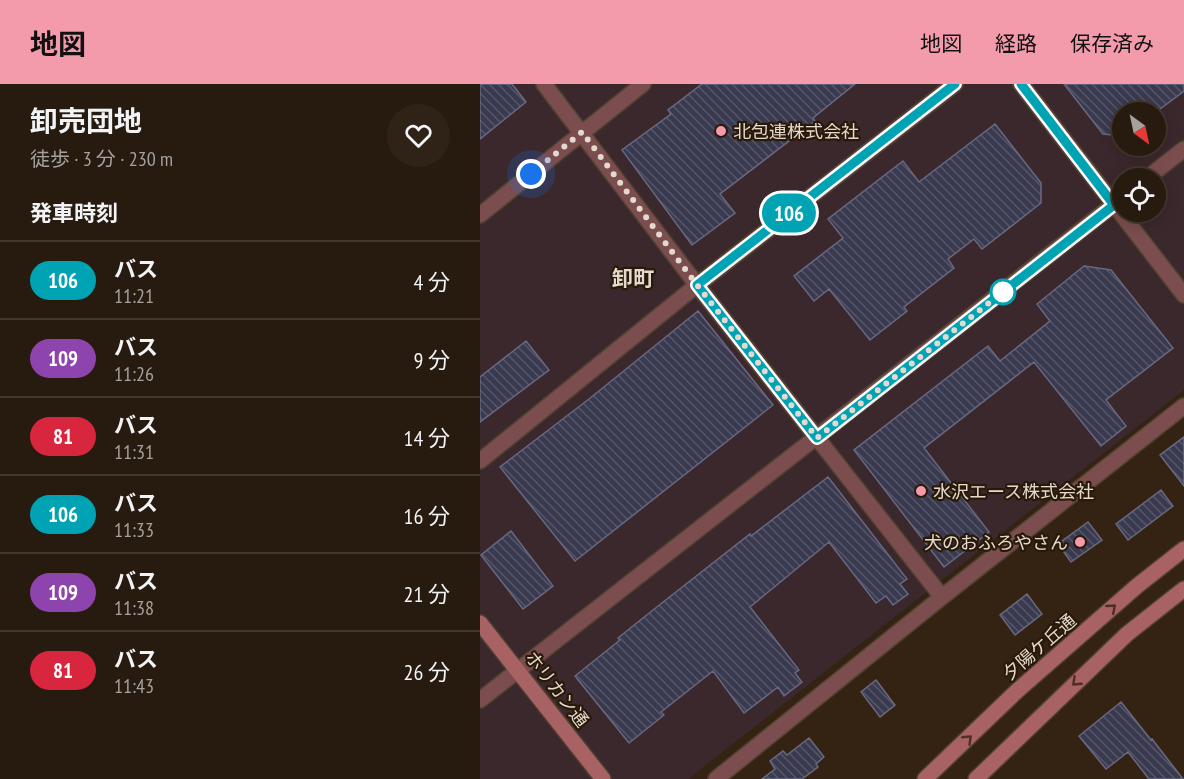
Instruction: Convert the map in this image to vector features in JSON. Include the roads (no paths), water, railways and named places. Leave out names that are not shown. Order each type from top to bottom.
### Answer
[{"type":"street","points":[[544,84],[697,285],[942,597]]},
{"type":"street","points":[[480,215],[644,84]]},
{"type":"street","points":[[480,461],[697,285],[955,84]]},
{"type":"street","points":[[1021,84],[1112,195]]},
{"type":"street","points":[[1160,168],[1184,149]]},
{"type":"street","points":[[480,700],[1112,207]]},
{"type":"street","points":[[1132,222],[1184,295]]},
{"type":"street","points":[[716,779],[1184,406]]},
{"type":"street","name":"夕陽ケ丘通","points":[[925,779],[1018,690],[1137,586],[1184,549]]},
{"type":"street","points":[[976,779],[1127,634],[1184,589]]},
{"type":"street","name":"ホリカン通","points":[[480,623],[603,779]]},
{"type":"place","name":"北包連株式会社","points":[[721,131]]},
{"type":"place","name":"水沢エース株式会社","points":[[921,491]]},
{"type":"place","name":"犬のおふろやさん","points":[[1080,542]]},
{"type":"district","name":"卸町","points":[[633,278]]}]
